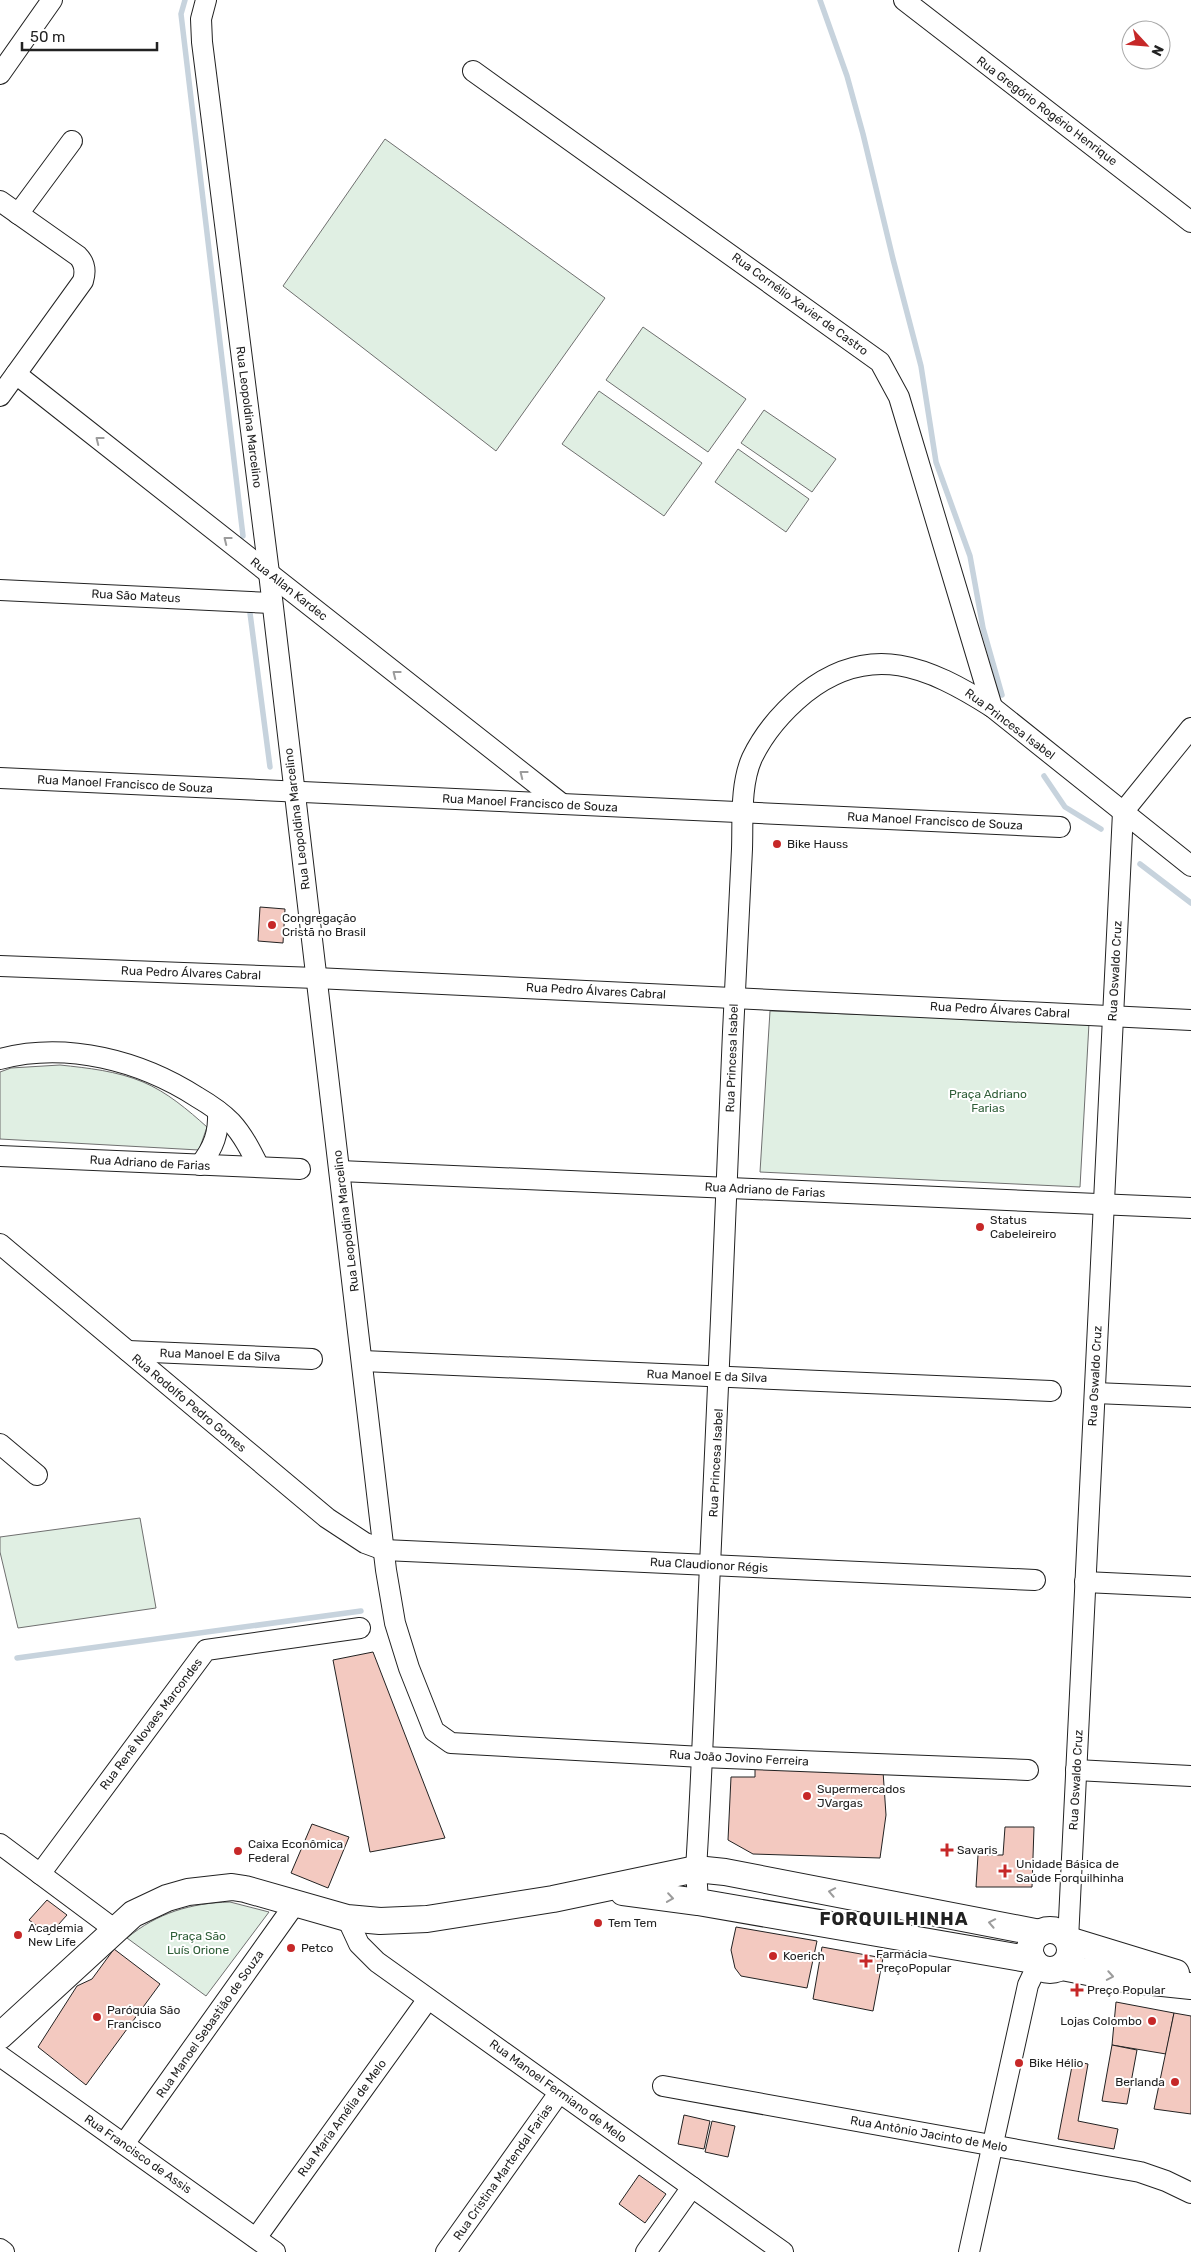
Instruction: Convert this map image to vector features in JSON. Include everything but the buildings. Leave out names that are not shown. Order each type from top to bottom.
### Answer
[{"type":"main road","points":[[0,2036],[114,1929],[133,1914],[167,1898],[206,1889],[232,1887],[246,1889],[347,1918],[380,1921],[427,1919],[605,1890],[696,1869],[725,1872],[1040,1933]]},
{"type":"main road","points":[[605,1890],[698,1902],[1124,1978],[1191,1986]]},
{"type":"main road","points":[[877,1934],[883,1902]]},
{"type":"main road","points":[[1044,1964],[1030,1948],[1032,1942],[1045,1930],[1057,1931],[1068,1940],[1191,1977]]},
{"type":"main road","points":[[1044,1964],[1070,1958],[1068,1940]]},
{"type":"street","points":[[0,74],[52,0]]},
{"type":"street","name":"Rua Leopoldina Marcelino","points":[[206,0],[201,19],[202,42],[269,573],[384,1550],[395,1623],[409,1668],[434,1731],[450,1743]]},
{"type":"street","name":"Rua Gregório Rogério Henrique","points":[[904,0],[1191,222]]},
{"type":"street","name":"Rua Cornélio Xavier de Castro","points":[[473,71],[880,362],[899,397],[992,707]]},
{"type":"street","points":[[18,214],[72,141]]},
{"type":"street","points":[[0,201],[78,256],[85,267],[84,281],[0,396]]},
{"type":"street","name":"Rua Allan Kardec","points":[[16,374],[562,804]]},
{"type":"street","name":"Rua São Mateus","points":[[0,590],[272,603]]},
{"type":"street","name":"Rua Princesa Isabel","points":[[698,1902],[696,1869],[720,1377],[726,1188],[744,813],[749,767],[764,738],[792,704],[830,676],[846,669],[880,664],[919,670],[952,682],[992,707],[1191,866]]},
{"type":"street","points":[[1123,812],[1191,728]]},
{"type":"street","name":"Rua Manoel Francisco de Souza","points":[[0,778],[1060,827]]},
{"type":"street","name":"Rua Oswaldo Cruz","points":[[1068,1940],[1123,812]]},
{"type":"street","name":"Rua Pedro Álvares Cabral","points":[[0,966],[316,978],[1191,1020]]},
{"type":"street","points":[[0,1059],[34,1053],[59,1053],[108,1059],[167,1078],[218,1111],[240,1134],[259,1167]]},
{"type":"street","points":[[200,1165],[210,1153],[217,1136],[218,1111]]},
{"type":"street","name":"Rua Adriano de Farias","points":[[0,1156],[300,1169]]},
{"type":"street","name":"Rua Adriano de Farias","points":[[340,1171],[1191,1208]]},
{"type":"street","name":"Rua Rodolfo Pedro Gomes","points":[[0,1244],[327,1518],[365,1544],[384,1550]]},
{"type":"street","name":"Rua Manoel E da Silva","points":[[128,1351],[312,1359]]},
{"type":"street","name":"Rua Manoel E da Silva","points":[[362,1362],[1051,1391]]},
{"type":"street","points":[[1095,1393],[1191,1397]]},
{"type":"street","points":[[0,1444],[37,1475]]},
{"type":"street","name":"Rua Claudionor Régis","points":[[384,1550],[1035,1580]]},
{"type":"street","points":[[1085,1582],[1191,1587]]},
{"type":"street","name":"Rua Renê Novaes Marcondes","points":[[40,1874],[206,1650],[360,1628]]},
{"type":"street","name":"Rua João Jovino Ferreira","points":[[450,1743],[702,1757],[1028,1770]]},
{"type":"street","points":[[1076,1770],[1191,1776]]},
{"type":"street","points":[[0,1844],[114,1929]]},
{"type":"street","name":"Rua Manoel Sebastião de Souza","points":[[124,2144],[295,1904]]},
{"type":"street","name":"Rua Manoel Fermiano de Melo","points":[[347,1918],[359,1944],[377,1962],[783,2252]]},
{"type":"street","points":[[969,2252],[1028,1985],[1044,1964]]},
{"type":"street","name":"Rua Maria Amélia de Melo","points":[[256,2238],[428,1999]]},
{"type":"street","name":"Rua Francisco de Assis","points":[[0,2056],[276,2252]]},
{"type":"street","name":"Rua Antônio Jacinto de Melo","points":[[663,2086],[1140,2172],[1166,2181],[1191,2193]]},
{"type":"street","name":"Rua Cristina Martendal Farias","points":[[446,2252],[559,2092]]},
{"type":"street","points":[[646,2252],[692,2187]]},
{"type":"street","points":[[0,2249],[4,2252]]},
{"type":"green space","points":[[385,139],[605,298],[496,451],[283,286]]},
{"type":"green space","points":[[643,327],[746,399],[708,452],[606,380]]},
{"type":"green space","points":[[599,391],[702,463],[664,516],[562,444]]},
{"type":"green space","points":[[764,410],[836,459],[812,492],[741,443]]},
{"type":"green space","points":[[738,449],[809,499],[786,532],[715,482]]},
{"type":"green space","name":"Praça Adriano Farias","points":[[770,1011],[1089,1023],[1080,1187],[760,1172]]},
{"type":"green space","points":[[60,1065],[123,1075],[143,1082],[169,1096],[207,1127],[199,1150],[0,1139],[0,1072],[11,1068]]},
{"type":"green space","points":[[140,1518],[156,1608],[18,1628],[0,1552],[0,1537]]},
{"type":"green space","name":"Praça São Luís Orione","points":[[230,1902],[269,1912],[206,1996],[127,1938],[150,1922],[175,1911],[188,1907]]},
{"type":"waterway","points":[[185,0],[181,14],[243,536]]},
{"type":"waterway","points":[[820,0],[847,76],[863,134],[921,366],[936,462],[970,556],[983,628],[1002,695]]},
{"type":"waterway","points":[[250,613],[270,767]]},
{"type":"waterway","points":[[1044,776],[1065,807],[1101,829]]},
{"type":"waterway","points":[[1140,864],[1191,903]]},
{"type":"waterway","points":[[17,1658],[361,1611]]},
{"type":"place","name":"Bike Hauss","points":[[777,844]]},
{"type":"place","name":"Congregação Cristã no Brasil","points":[[272,925]]},
{"type":"place","name":"Status Cabeleireiro","points":[[980,1227]]},
{"type":"place","name":"Supermercados JVargas","points":[[807,1796]]},
{"type":"place","name":"Savaris","points":[[947,1850]]},
{"type":"place","name":"Caixa Econômica Federal","points":[[238,1851]]},
{"type":"place","name":"Unidade Básica de Saúde Forquilhinha","points":[[1005,1871]]},
{"type":"place","name":"Tem Tem","points":[[598,1923]]},
{"type":"place","name":"Academia New Life","points":[[18,1935]]},
{"type":"place","name":"Petco","points":[[291,1948]]},
{"type":"place","name":"Koerich","points":[[773,1956]]},
{"type":"place","name":"Farmácia PreçoPopular","points":[[866,1961]]},
{"type":"place","name":"Preço Popular","points":[[1077,1990]]},
{"type":"place","name":"Paróquia São Francisco","points":[[97,2017]]},
{"type":"place","name":"Lojas Colombo","points":[[1152,2021]]},
{"type":"place","name":"Bike Hélio","points":[[1019,2063]]},
{"type":"place","name":"Berlanda","points":[[1175,2082]]},
{"type":"district","name":"FORQUILHINHA","points":[[894,1919]]}]
